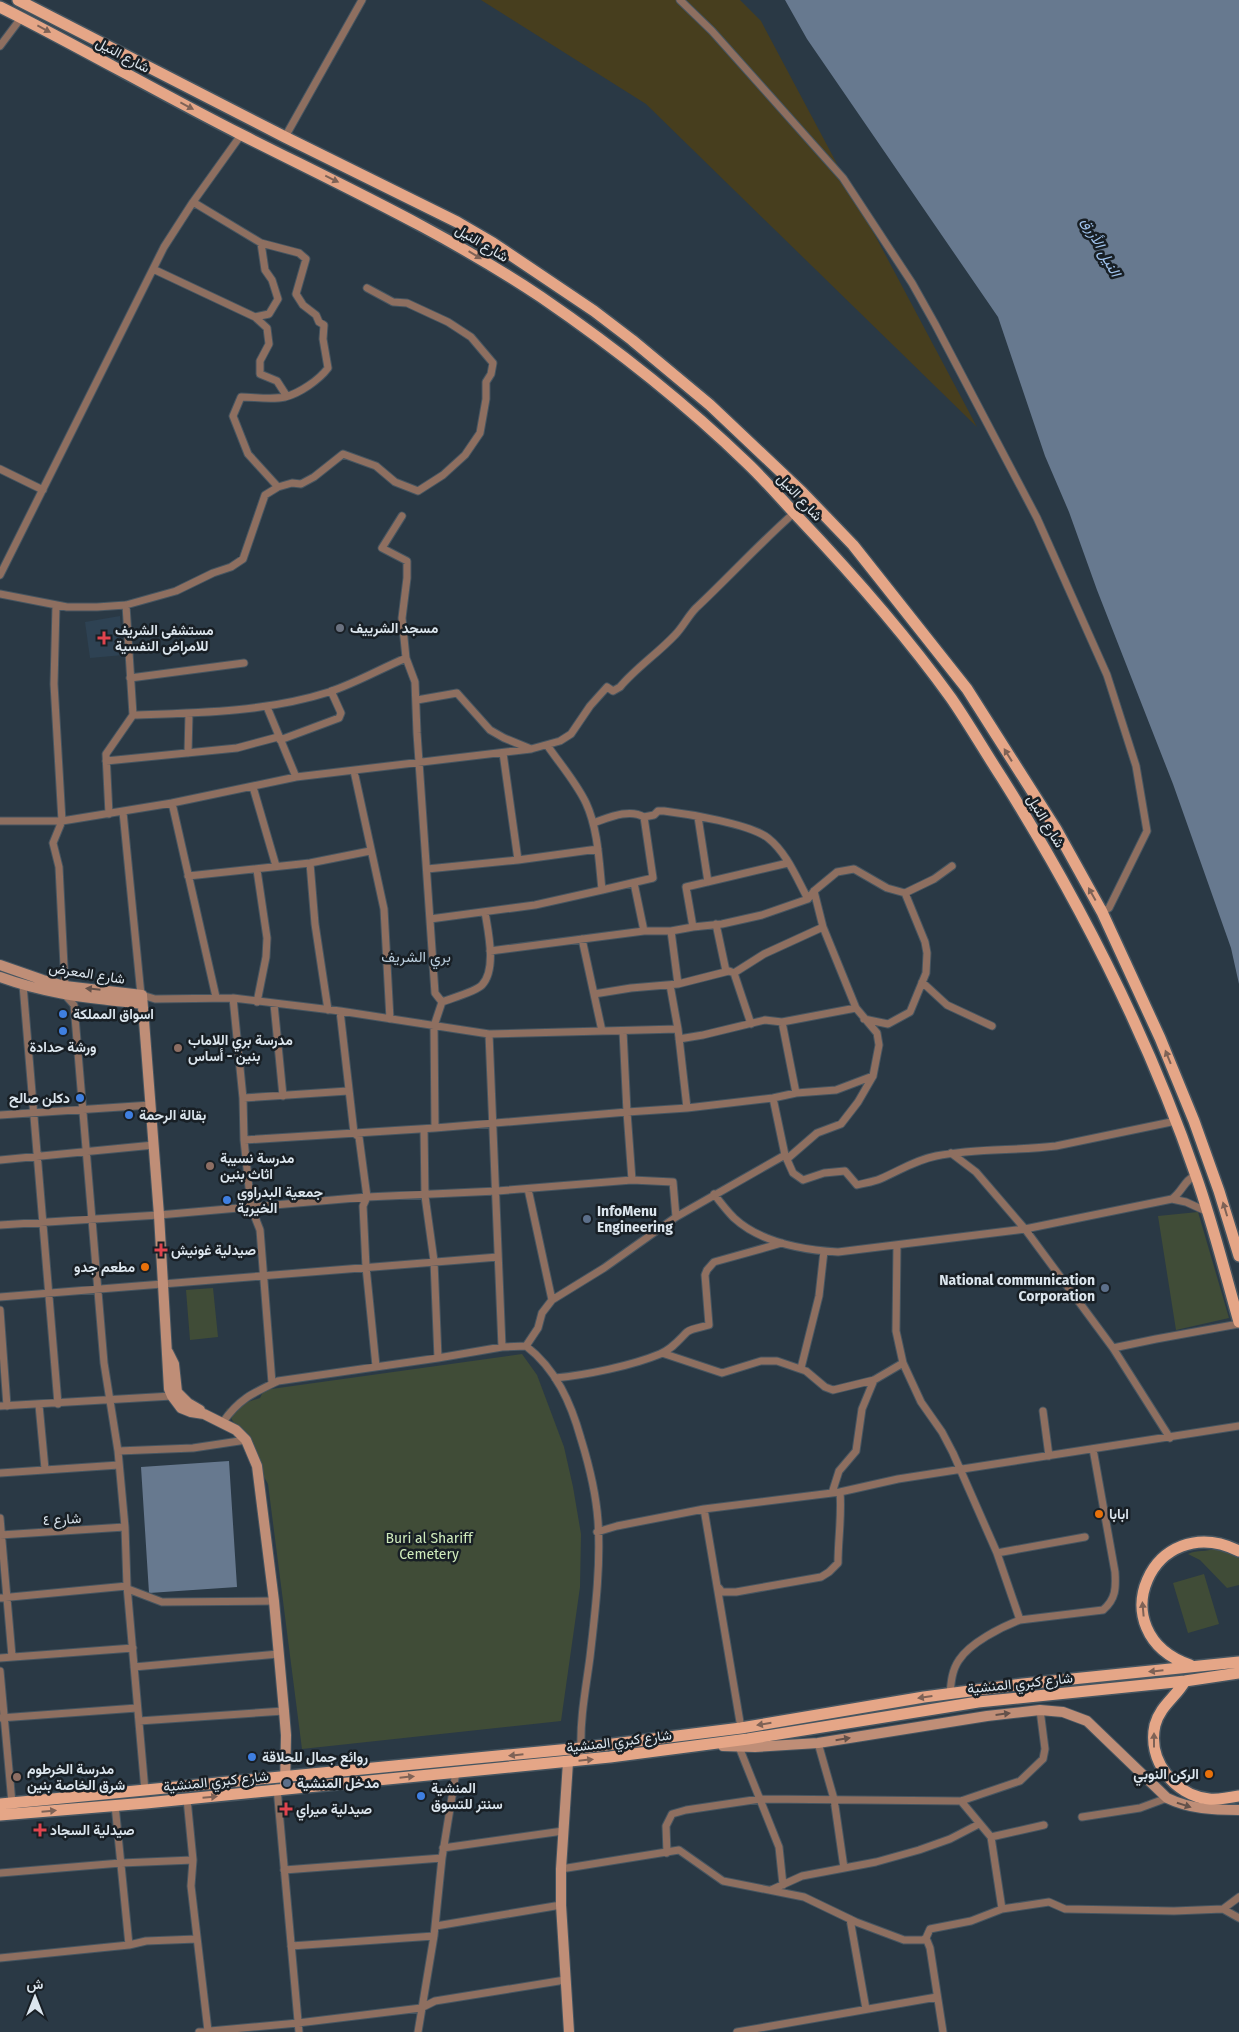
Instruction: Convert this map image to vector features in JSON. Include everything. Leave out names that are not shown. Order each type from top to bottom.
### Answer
[{"type":"main road","name":"شارع النيل","points":[[18,0],[285,138],[457,222],[493,243],[594,311],[632,340],[710,405],[802,492],[860,553],[967,689],[1056,829],[1102,912],[1160,1038],[1194,1121],[1219,1191],[1239,1256]]},
{"type":"main road","name":"شارع النيل","points":[[0,7],[241,135],[452,241],[537,294],[621,354],[695,415],[751,466],[845,567],[909,642],[953,701],[1054,862],[1116,979],[1176,1122],[1208,1212],[1239,1323]]},
{"type":"main road","points":[[845,567],[851,564],[860,553]]},
{"type":"main road","points":[[862,586],[865,578],[876,575]]},
{"type":"main road","points":[[1038,836],[1046,837],[1056,829]]},
{"type":"main road","points":[[1054,862],[1059,856],[1070,856]]},
{"type":"main road","name":"شارع المعرض","points":[[0,965],[42,980],[64,991]]},
{"type":"main road","name":"شارع المعرض","points":[[0,976],[22,985],[142,998]]},
{"type":"main road","points":[[142,998],[159,1215],[168,1370],[172,1396],[181,1408],[204,1414]]},
{"type":"main road","points":[[168,1351],[174,1364],[177,1392],[181,1398],[204,1414],[236,1430],[246,1440],[257,1466],[274,1601],[286,1735],[280,1777],[281,1789]]},
{"type":"main road","points":[[1194,1667],[1166,1654],[1150,1636],[1144,1622],[1142,1604],[1146,1582],[1158,1562],[1168,1553],[1182,1546],[1210,1541],[1239,1550]]},
{"type":"main road","name":"شارع كبري المنشية","points":[[0,1804],[581,1748],[740,1728],[1023,1684],[1239,1662]]},
{"type":"main road","name":"شارع كبري المنشية","points":[[0,1815],[115,1806],[568,1762],[707,1745],[978,1702],[1185,1681],[1239,1673]]},
{"type":"main road","points":[[1185,1681],[1179,1692],[1164,1706],[1156,1724],[1154,1744],[1159,1763],[1167,1776],[1189,1794],[1210,1799],[1239,1796]]},
{"type":"main road","points":[[707,1745],[755,1748],[818,1743],[987,1716],[1040,1710],[1063,1712],[1087,1721],[1167,1798],[1182,1805],[1200,1809],[1239,1810]]},
{"type":"main road","points":[[568,1762],[560,1868],[560,1905],[569,2032]]},
{"type":"street","points":[[285,138],[362,0]]},
{"type":"street","points":[[680,0],[712,31],[843,178],[921,300],[1037,518],[1107,675],[1136,766],[1147,831],[1109,908],[1102,912]]},
{"type":"street","points":[[0,46],[21,18]]},
{"type":"street","points":[[0,576],[164,247],[193,202],[241,135]]},
{"type":"street","points":[[193,202],[261,243],[299,253],[306,259],[296,294],[303,305],[316,314],[319,322],[324,325],[323,339],[328,368],[303,388],[284,397],[241,397],[233,416],[248,454],[278,487]]},
{"type":"street","points":[[255,317],[269,314],[278,299],[272,280],[265,270],[261,243]]},
{"type":"street","points":[[153,269],[255,317],[267,328],[269,344],[260,361],[260,374],[277,381],[286,395],[284,397]]},
{"type":"street","points":[[0,594],[56,606],[97,607],[126,605],[176,591],[213,573],[231,567],[243,559],[265,495],[278,487],[292,483],[301,484],[314,477],[344,454],[376,466],[394,482],[418,491],[444,475],[465,455],[480,433],[486,400],[486,382],[491,374],[493,363],[471,337],[448,322],[407,303],[393,302],[367,288]]},
{"type":"street","points":[[0,469],[42,490]]},
{"type":"street","points":[[0,821],[62,822],[172,804],[296,777],[503,753],[531,749],[560,741],[571,734],[590,706],[607,687],[613,691],[620,688],[676,635],[694,610],[794,513]]},
{"type":"street","points":[[402,516],[382,548],[407,561],[402,618],[406,658],[413,675],[417,700],[435,993],[442,1002]]},
{"type":"street","points":[[109,814],[106,754],[109,747],[133,715],[126,605]]},
{"type":"street","points":[[56,606],[54,684],[62,822],[53,844],[59,867],[64,991],[74,1005],[98,1288],[110,1400],[118,1451],[125,1527],[137,1708],[145,1791]]},
{"type":"street","points":[[133,715],[267,707],[331,691],[406,658]]},
{"type":"street","points":[[130,678],[244,663]]},
{"type":"street","points":[[106,761],[237,748],[279,738],[339,718],[341,713],[331,691]]},
{"type":"street","points":[[417,700],[457,693],[490,730],[531,749]]},
{"type":"street","points":[[267,707],[296,777]]},
{"type":"street","points":[[188,753],[189,713]]},
{"type":"street","points":[[547,745],[579,791],[593,823],[602,890]]},
{"type":"street","points":[[503,753],[518,860]]},
{"type":"street","points":[[354,771],[384,909],[390,1019]]},
{"type":"street","points":[[252,787],[276,866]]},
{"type":"street","points":[[172,804],[216,997]]},
{"type":"street","points":[[593,823],[622,814],[638,814],[644,817],[654,815],[658,811],[676,812],[727,822],[756,832],[767,837],[780,850],[808,899]]},
{"type":"street","points":[[123,812],[142,998],[233,998],[340,1011],[489,1034],[678,1030]]},
{"type":"street","points":[[430,919],[535,905],[652,879],[654,876],[644,817]]},
{"type":"street","points":[[698,817],[708,882]]},
{"type":"street","points":[[427,869],[518,860],[598,849]]},
{"type":"street","points":[[188,876],[310,863],[370,851]]},
{"type":"street","points":[[310,863],[315,924],[328,1010]]},
{"type":"street","points":[[693,927],[686,887],[788,863]]},
{"type":"street","points":[[490,951],[644,931],[671,931],[740,921],[808,899],[814,891],[837,872],[854,869],[887,888],[905,893],[934,879],[952,866]]},
{"type":"street","points":[[257,870],[266,938],[266,958],[258,1002]]},
{"type":"street","points":[[634,883],[644,931]]},
{"type":"street","points":[[526,1346],[538,1328],[542,1313],[552,1300],[604,1268],[676,1217],[714,1194],[786,1157],[818,1133],[842,1124],[858,1102],[873,1076],[879,1038],[856,1008],[823,927],[814,891]]},
{"type":"street","points":[[864,1019],[888,1024],[910,1012],[926,973],[925,942],[905,893]]},
{"type":"street","points":[[435,1128],[434,1026],[442,1002],[481,985],[488,973],[490,951],[485,912]]},
{"type":"street","points":[[716,924],[726,971]]},
{"type":"street","points":[[594,994],[674,984],[726,971],[734,973],[764,954],[823,927]]},
{"type":"street","points":[[671,931],[678,1030],[687,1108]]},
{"type":"street","points":[[582,939],[602,1031]]},
{"type":"street","points":[[734,973],[751,1024]]},
{"type":"street","points":[[922,982],[947,1005],[992,1026]]},
{"type":"street","points":[[22,985],[58,1404]]},
{"type":"street","points":[[233,998],[251,1207],[260,1230],[272,1384]]},
{"type":"street","points":[[274,1004],[283,1096]]},
{"type":"street","points":[[679,1039],[765,1020],[782,1022],[856,1008]]},
{"type":"street","points":[[340,1011],[354,1133],[359,1137],[368,1196],[363,1206],[366,1267],[376,1366]]},
{"type":"street","points":[[782,1022],[796,1093]]},
{"type":"street","points":[[623,1031],[632,1180]]},
{"type":"street","points":[[489,1034],[491,1123],[497,1191],[502,1347]]},
{"type":"street","points":[[244,1140],[424,1129],[687,1108],[773,1098],[796,1093],[836,1090],[873,1076]]},
{"type":"street","points":[[243,1098],[348,1091]]},
{"type":"street","points":[[773,1098],[786,1157],[793,1173],[803,1180],[824,1173],[845,1171],[857,1185],[879,1179],[920,1159],[976,1149],[1047,1147],[1176,1122]]},
{"type":"street","points":[[0,1115],[150,1105]]},
{"type":"street","points":[[424,1129],[425,1196],[434,1261],[438,1358]]},
{"type":"street","points":[[0,1160],[154,1145]]},
{"type":"street","points":[[951,1153],[976,1172],[1025,1229],[1113,1348],[1170,1438]]},
{"type":"street","points":[[1172,1199],[1180,1192],[1188,1179],[1196,1175]]},
{"type":"street","points":[[0,1225],[87,1218],[92,1220],[159,1215],[368,1196],[425,1196],[632,1180],[673,1182],[676,1217]]},
{"type":"street","points":[[528,1189],[552,1300]]},
{"type":"street","points":[[714,1194],[735,1218],[745,1225],[782,1243],[824,1251],[851,1251],[1025,1229],[1172,1199],[1186,1202],[1208,1212]]},
{"type":"street","points":[[554,1378],[585,1375],[662,1353],[679,1342],[688,1332],[709,1325],[705,1275],[714,1262],[782,1243]]},
{"type":"street","points":[[897,1245],[896,1331],[903,1363],[920,1402],[948,1442],[997,1553],[1020,1620]]},
{"type":"street","points":[[801,1368],[820,1296],[824,1251]]},
{"type":"street","points":[[0,1296],[498,1257]]},
{"type":"street","points":[[0,1310],[3,1406],[172,1396]]},
{"type":"street","points":[[1113,1348],[1239,1323]]},
{"type":"street","points":[[222,1422],[237,1405],[260,1388],[298,1377],[438,1358],[502,1347],[526,1346],[542,1360],[566,1396],[574,1414],[586,1456],[598,1521],[596,1596],[583,1702],[581,1748]]},
{"type":"street","points":[[662,1353],[722,1373],[761,1361],[777,1361],[801,1368],[825,1387],[833,1390],[874,1380],[903,1363]]},
{"type":"street","points":[[832,1493],[839,1471],[856,1451],[862,1409],[874,1380]]},
{"type":"street","points":[[39,1405],[45,1469]]},
{"type":"street","points":[[1043,1411],[1049,1456]]},
{"type":"street","points":[[598,1532],[617,1526],[704,1509],[840,1492],[898,1479],[1239,1426]]},
{"type":"street","points":[[118,1451],[193,1448],[246,1440]]},
{"type":"street","points":[[950,1694],[951,1678],[959,1659],[1000,1628],[1020,1620],[1103,1610],[1114,1598],[1116,1589],[1115,1572],[1093,1449]]},
{"type":"street","points":[[0,1473],[119,1464]]},
{"type":"street","points":[[719,1588],[722,1592],[736,1592],[821,1577],[829,1572],[838,1563],[839,1530],[842,1516],[840,1492]]},
{"type":"street","points":[[704,1509],[719,1588],[740,1728]]},
{"type":"street","points":[[0,1518],[4,1597],[12,1656]]},
{"type":"street","name":"شارع ٤","points":[[1,1535],[125,1527]]},
{"type":"street","points":[[997,1553],[1085,1537]]},
{"type":"street","points":[[4,1597],[128,1588],[162,1602],[274,1601]]},
{"type":"street","points":[[0,1658],[133,1648]]},
{"type":"street","points":[[134,1667],[278,1654]]},
{"type":"street","points":[[0,1671],[2,1718],[12,1803]]},
{"type":"street","points":[[2,1718],[137,1708]]},
{"type":"street","points":[[667,1853],[666,1826],[672,1814],[686,1810],[760,1799],[961,1801],[1020,1781],[1042,1759],[1045,1749],[1040,1710]]},
{"type":"street","points":[[139,1721],[284,1711]]},
{"type":"street","points":[[818,1743],[834,1799],[844,1868]]},
{"type":"street","points":[[739,1747],[779,1846],[782,1885]]},
{"type":"street","points":[[418,2032],[436,1926],[443,1848],[456,1772]]},
{"type":"street","points":[[281,1789],[284,1870],[299,2032]]},
{"type":"street","points":[[1082,1818],[1140,1808],[1167,1798]]},
{"type":"street","points":[[186,1799],[194,1860],[191,1886],[208,2031]]},
{"type":"street","points":[[961,1801],[991,1836],[1002,1908]]},
{"type":"street","points":[[115,1806],[130,1945]]},
{"type":"street","points":[[770,1890],[802,1876],[919,1850],[950,1839],[979,1824]]},
{"type":"street","points":[[991,1836],[1044,1825]]},
{"type":"street","points":[[443,1848],[563,1831]]},
{"type":"street","points":[[560,1868],[679,1850],[723,1880],[804,1897],[850,1919],[904,1940],[923,1940],[930,1929],[970,1921],[1002,1908],[1050,1902],[1065,1909],[1174,1911],[1223,1909],[1239,1918]]},
{"type":"street","points":[[284,1870],[442,1858]]},
{"type":"street","points":[[0,1873],[121,1863],[194,1860]]},
{"type":"street","points":[[1223,1909],[1239,1897]]},
{"type":"street","points":[[436,1926],[560,1905]]},
{"type":"street","points":[[850,1919],[866,2009]]},
{"type":"street","points":[[291,1946],[434,1936]]},
{"type":"street","points":[[926,1938],[930,1948],[943,2032]]},
{"type":"street","points":[[0,1958],[130,1945],[146,1941],[197,1939]]},
{"type":"street","points":[[200,2032],[298,2023],[421,2008],[435,2001],[565,1980]]},
{"type":"street","points":[[736,2032],[937,1997]]},
{"type":"shaded area","name":"مستشفى الشريف للامراض النفسية","points":[[120,616],[123,655],[90,658],[85,622]]},
{"type":"green space","points":[[1198,1212],[1229,1318],[1176,1330],[1158,1216]]},
{"type":"green space","points":[[213,1288],[218,1337],[190,1340],[186,1290]]},
{"type":"green space","name":"Buri al Shariff Cemetery","points":[[522,1354],[537,1375],[564,1447],[581,1534],[580,1587],[561,1721],[302,1749],[268,1484],[226,1409],[260,1398],[264,1390]]},
{"type":"green space","points":[[1216,1548],[1239,1558],[1239,1585],[1227,1588],[1200,1560],[1188,1554]]},
{"type":"green space","points":[[1204,1574],[1219,1624],[1188,1633],[1173,1583]]},
{"type":"sand","points":[[481,0],[740,0],[761,21],[977,427],[646,104]]},
{"type":"water","name":"النيل الأزرق","points":[[785,0],[1239,0],[1239,984],[1231,948],[1173,784],[1097,590],[1069,512],[1045,456],[998,317],[807,39]]},
{"type":"water","points":[[229,1461],[237,1587],[149,1593],[141,1467]]},
{"type":"place","name":"مسجد الشرييف","points":[[340,628]]},
{"type":"place","name":"مستشفى الشريف للامراض النفسية","points":[[104,638]]},
{"type":"place","name":"اسواق المملكة","points":[[63,1014]]},
{"type":"place","name":"ورشة حدادة","points":[[63,1031]]},
{"type":"place","name":"مدرسة بري اللاماب بنين - أساس","points":[[178,1048]]},
{"type":"place","name":"دكلن صالح","points":[[80,1098]]},
{"type":"place","name":"بقالة الرحمة","points":[[129,1115]]},
{"type":"place","name":"مدرسة نسيبة اثاث بنين","points":[[210,1166]]},
{"type":"place","name":"جمعية البدراوي الخيرية","points":[[227,1200]]},
{"type":"place","name":"InfoMenu Engineering","points":[[587,1219]]},
{"type":"place","name":"صيدلية غونيش","points":[[161,1250]]},
{"type":"place","name":"مطعم جدو","points":[[145,1267]]},
{"type":"place","name":"National communication Corporation","points":[[1105,1288]]},
{"type":"place","name":"ابابا","points":[[1099,1514]]},
{"type":"place","name":"روائع جمال للحلاقة","points":[[252,1757]]},
{"type":"place","name":"الركن النوبي","points":[[1209,1774]]},
{"type":"place","name":"مدرسة الخرطوم شرق الخاصة بنين","points":[[17,1777]]},
{"type":"place","name":"مدخل المنشية","points":[[287,1783]]},
{"type":"place","name":"المنشية سنتر للتسوق","points":[[421,1796]]},
{"type":"place","name":"صيدلية ميراي","points":[[286,1809]]},
{"type":"place","name":"صيدلية السجاد","points":[[40,1830]]},
{"type":"district","name":"بري الشريف","points":[[416,957]]}]
